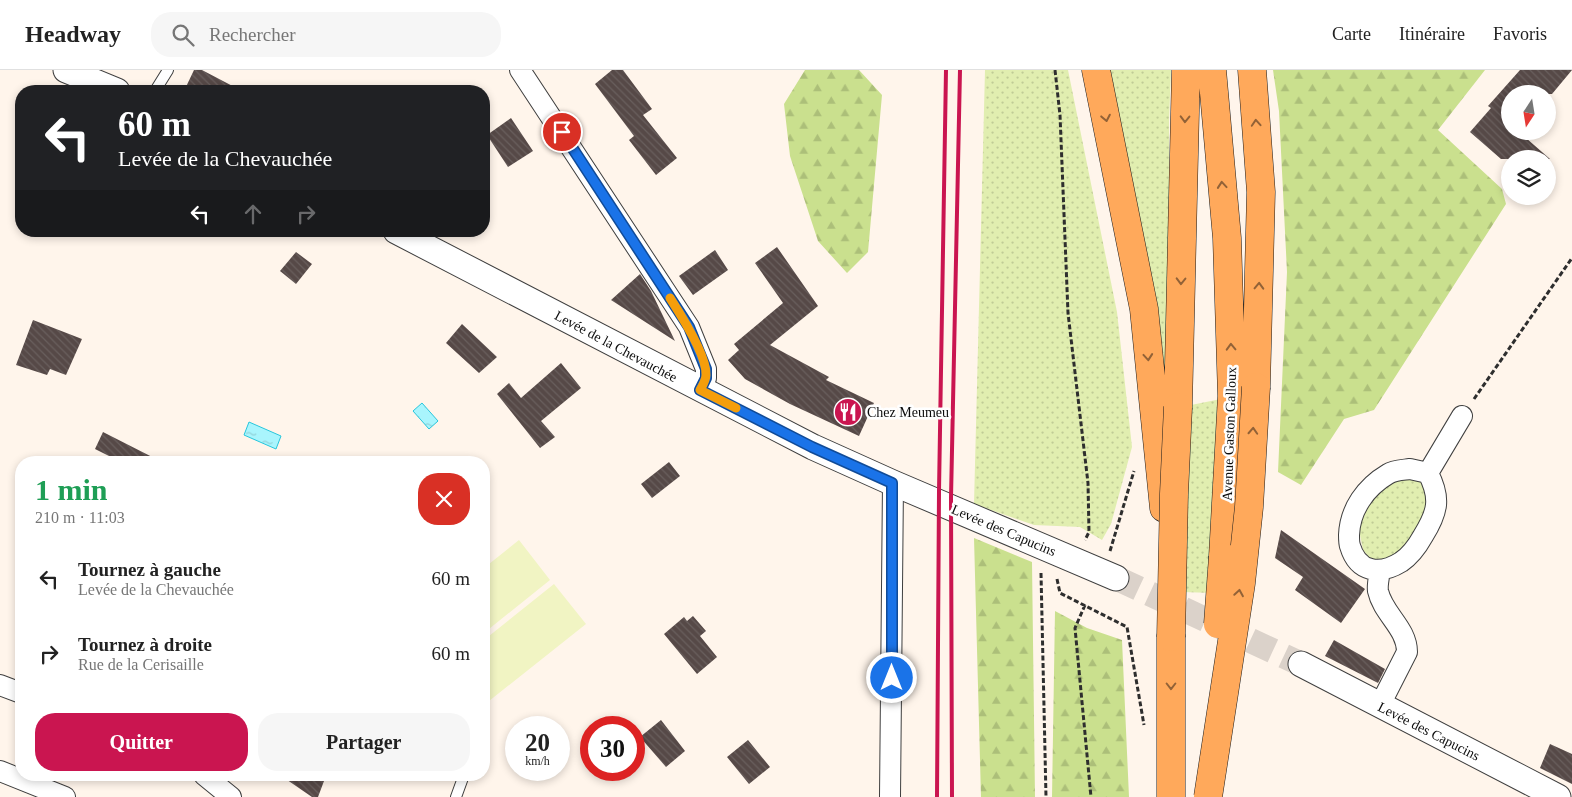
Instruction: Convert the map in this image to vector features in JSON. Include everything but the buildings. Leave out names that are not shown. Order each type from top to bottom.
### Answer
[{"type":"main road","points":[[1096,70],[1144,309],[1164,508],[1171,638]]},
{"type":"main road","points":[[1171,797],[1171,638],[1186,70]]},
{"type":"main road","name":"Avenue Gaston Galloux","points":[[1201,797],[1244,391],[1227,238],[1212,70]]},
{"type":"main road","points":[[1208,797],[1241,583],[1249,507],[1244,391],[1261,192],[1252,70]]},
{"type":"street","points":[[66,70],[102,85]]},
{"type":"street","points":[[520,70],[689,327],[706,369],[706,378],[700,390]]},
{"type":"street","name":"Levée de la Chevauchée","points":[[407,237],[812,447],[892,483]]},
{"type":"street","points":[[1428,473],[1462,416]]},
{"type":"street","points":[[1410,469],[1428,473],[1436,488],[1437,507],[1429,528],[1417,546],[1402,562],[1380,571],[1364,567],[1349,545],[1350,526],[1356,506],[1371,486],[1389,472],[1410,469]]},
{"type":"street","points":[[890,797],[892,483]]},
{"type":"street","name":"Levée des Capucins","points":[[892,483],[1066,567],[1116,578]]},
{"type":"street","points":[[1380,571],[1378,591],[1387,611],[1401,630],[1407,643],[1407,652],[1380,705]]},
{"type":"street","name":"Levée des Capucins","points":[[1301,664],[1558,797]]},
{"type":"street","points":[[0,686],[15,691]]},
{"type":"street","points":[[0,771],[15,777]]},
{"type":"street","points":[[25,781],[65,797]]},
{"type":"street","points":[[211,781],[231,797]]},
{"type":"lane","points":[[159,85],[168,70]]},
{"type":"lane","points":[[456,797],[462,781]]},
{"type":"path","points":[[1055,70],[1060,116],[1068,313],[1088,483],[1089,532],[1066,567],[1060,593],[1127,627],[1145,732]]},
{"type":"path","points":[[1462,416],[1572,258]]},
{"type":"path","points":[[1110,554],[1136,464]]},
{"type":"path","points":[[1041,567],[1046,797]]},
{"type":"path","points":[[1085,605],[1074,628],[1091,797]]},
{"type":"green space","points":[[805,70],[859,70],[882,95],[868,252],[847,273],[818,241],[790,156],[784,104]]},
{"type":"green space","points":[[985,70],[1068,70],[1117,312],[1132,447],[1111,524],[1102,540],[1080,527],[1034,525],[974,504]]},
{"type":"green space","points":[[1105,70],[1171,70],[1169,121],[1171,368],[1164,368]]},
{"type":"green space","points":[[1273,70],[1485,70],[1438,130],[1501,188],[1501,205],[1505,205],[1374,410],[1344,419],[1301,485],[1278,472],[1287,272],[1279,111]]},
{"type":"green space","points":[[1226,398],[1214,593],[1182,592],[1186,406]]},
{"type":"green space","points":[[1398,477],[1423,481],[1428,489],[1425,517],[1403,549],[1385,562],[1377,562],[1363,550],[1358,525],[1372,495]]},
{"type":"green space","points":[[974,538],[1032,562],[1035,797],[981,797]]},
{"type":"green space","points":[[519,540],[550,580],[490,628],[490,563]]},
{"type":"green space","points":[[554,584],[586,624],[490,700],[490,635]]},
{"type":"green space","points":[[1055,611],[1087,628],[1122,640],[1129,797],[1052,797]]},
{"type":"water","points":[[422,403],[438,421],[429,429],[413,411]]},
{"type":"water","points":[[249,422],[281,436],[276,449],[244,435]]},
{"type":"tunnel","points":[[1116,578],[1301,664]]},
{"type":"railway","points":[[937,797],[939,491],[946,70]]},
{"type":"railway","points":[[952,797],[951,498],[960,70]]},
{"type":"slow traffic","points":[[670,298],[689,327],[706,369],[706,378],[700,390],[736,408]]},
{"type":"place","name":"Chez Meumeu","points":[[848,412]]},
{"type":"route","points":[[562,132],[689,327],[706,369],[706,378],[700,390],[812,447],[892,483],[892,678]]}]
